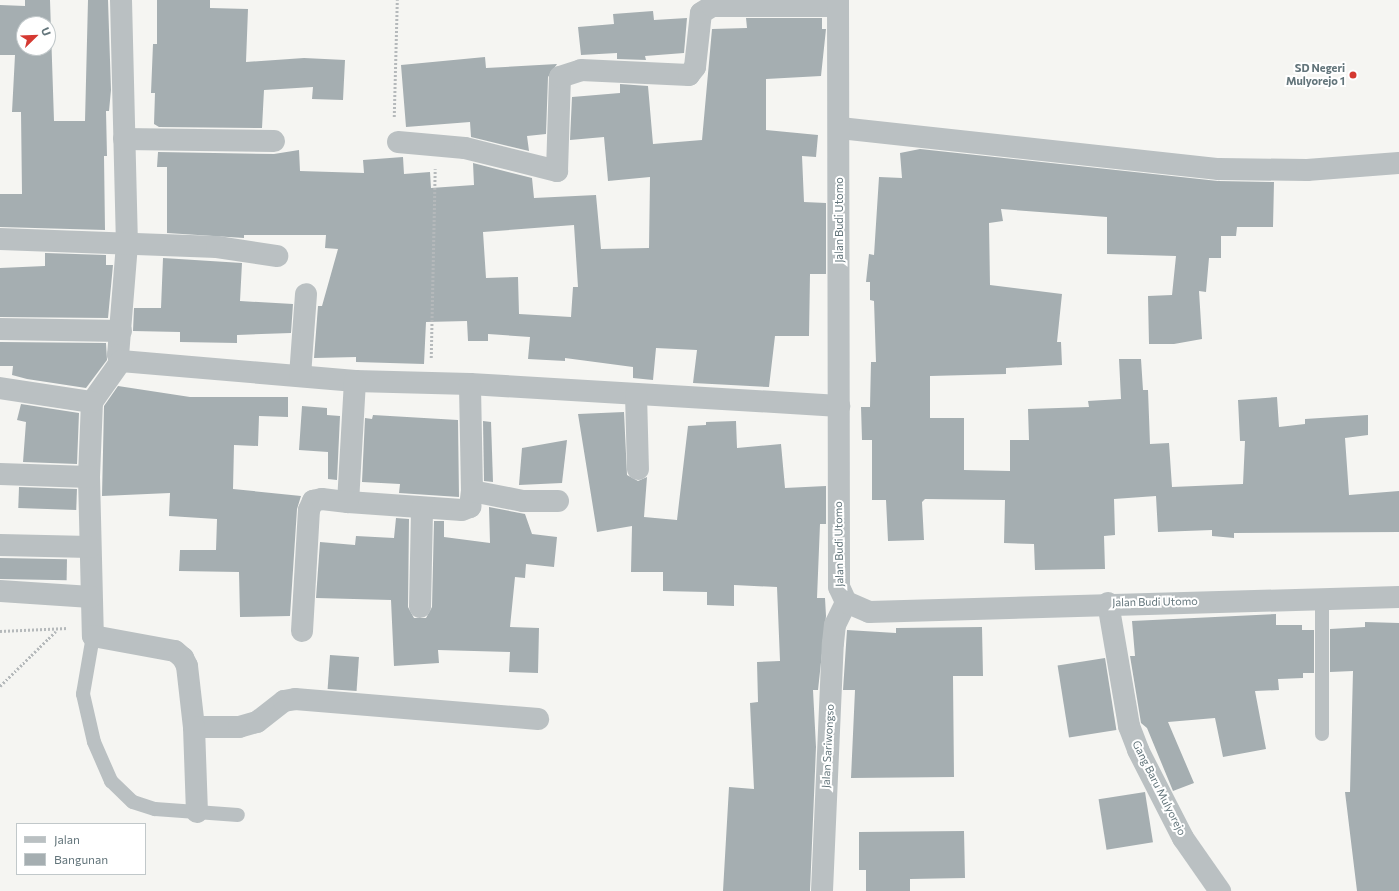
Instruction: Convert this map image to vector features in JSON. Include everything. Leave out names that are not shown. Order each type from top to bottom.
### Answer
[{"type":"street","points":[[121,0],[127,244],[118,355],[121,361]]},
{"type":"street","points":[[398,142],[465,148],[557,171],[560,77],[580,70],[689,75],[695,67],[701,13],[712,6],[837,3]]},
{"type":"street","name":"Jalan Budi Utomo","points":[[837,3],[840,128],[839,587],[846,602],[869,612],[1108,603],[1399,597]]},
{"type":"street","points":[[840,128],[1220,169],[1307,170],[1399,163]]},
{"type":"street","points":[[124,140],[274,141]]},
{"type":"street","points":[[0,239],[217,247],[277,256]]},
{"type":"street","points":[[300,376],[306,294]]},
{"type":"street","points":[[0,329],[121,331]]},
{"type":"street","points":[[121,361],[355,381],[470,384],[839,406]]},
{"type":"street","points":[[121,361],[92,402],[89,477],[90,597],[93,627],[176,651],[183,658],[187,666],[194,727],[197,812]]},
{"type":"street","points":[[348,502],[355,381]]},
{"type":"street","points":[[302,631],[309,510],[314,502],[322,499],[422,508],[467,510],[472,491],[470,384]]},
{"type":"street","points":[[0,388],[92,402]]},
{"type":"street","points":[[636,394],[638,469]]},
{"type":"street","points":[[0,474],[89,477]]},
{"type":"street","points":[[472,491],[522,501],[558,501]]},
{"type":"street","points":[[420,607],[422,508]]},
{"type":"street","points":[[0,545],[90,547]]},
{"type":"street","points":[[0,591],[90,597]]},
{"type":"street","name":"Jalan Sariwongso","points":[[822,891],[833,643],[835,624],[846,602]]},
{"type":"street","name":"Gang Baru Mulyorejo","points":[[1108,603],[1129,726],[1138,750],[1184,838],[1220,891]]},
{"type":"street","points":[[194,727],[239,727],[257,722],[284,701],[295,699],[538,719]]},
{"type":"lane","points":[[1322,598],[1322,734]]},
{"type":"lane","points":[[93,627],[83,694],[94,742],[111,781],[133,802],[155,809],[238,815]]},
{"type":"path","points":[[396,0],[394,132],[398,142]]},
{"type":"path","points":[[431,383],[436,145]]},
{"type":"path","points":[[0,632],[56,631],[93,627]]},
{"type":"path","points":[[0,686],[56,631]]},
{"type":"building","points":[[25,0],[50,0],[51,16],[16,16],[16,56],[52,56],[54,121],[85,121],[88,0],[108,0],[111,90],[109,111],[106,111],[107,156],[104,156],[105,230],[0,227],[0,194],[22,194],[21,112],[12,112],[15,55],[0,55],[0,5],[25,6]]},
{"type":"building","points":[[157,0],[210,0],[210,8],[248,9],[246,62],[304,58],[345,60],[343,100],[312,99],[313,87],[264,90],[262,128],[159,127],[154,124],[155,93],[151,93],[153,44],[157,44]]},
{"type":"building","points":[[653,11],[654,20],[687,18],[684,53],[645,56],[646,60],[617,59],[617,53],[581,55],[578,27],[614,24],[613,14]]},
{"type":"building","points":[[746,18],[822,18],[822,29],[826,29],[821,76],[766,79],[766,130],[818,135],[816,157],[802,156],[804,202],[826,203],[826,274],[810,274],[809,336],[775,336],[769,387],[693,383],[697,350],[656,348],[653,380],[633,378],[633,367],[565,358],[565,361],[528,359],[530,337],[488,334],[488,341],[468,341],[467,321],[426,322],[424,364],[356,362],[356,357],[314,358],[318,306],[322,306],[338,249],[325,248],[326,235],[244,235],[244,238],[167,233],[167,167],[157,167],[158,152],[274,154],[299,150],[300,171],[364,173],[363,160],[403,157],[404,174],[430,172],[431,188],[474,185],[473,163],[532,178],[534,198],[596,195],[601,249],[649,248],[650,177],[608,181],[604,137],[570,140],[572,97],[620,93],[620,84],[648,86],[653,144],[702,140],[712,29],[747,28]],"holes":[[[574,225],[578,287],[573,287],[571,317],[519,314],[518,277],[486,278],[483,232]]]},
{"type":"building","points":[[485,57],[486,68],[557,64],[548,77],[546,134],[527,136],[529,151],[471,137],[470,122],[406,127],[401,65]]},
{"type":"building","points":[[920,149],[1218,181],[1274,182],[1273,227],[1237,227],[1236,236],[1221,236],[1221,258],[1209,258],[1206,292],[1199,291],[1202,339],[1174,344],[1149,344],[1148,296],[1172,295],[1176,256],[1107,254],[1107,217],[1001,209],[1003,221],[989,223],[990,285],[1062,294],[1057,342],[1061,342],[1062,365],[1006,368],[1006,374],[930,376],[930,418],[964,418],[964,470],[1010,471],[1010,440],[1029,440],[1028,409],[1089,407],[1088,401],[1121,399],[1119,359],[1141,359],[1143,390],[1148,390],[1150,444],[1169,443],[1172,487],[1243,484],[1245,441],[1240,441],[1238,400],[1277,397],[1279,427],[1305,424],[1305,419],[1368,415],[1368,435],[1345,438],[1349,495],[1399,491],[1399,532],[1234,533],[1234,538],[1212,536],[1212,530],[1158,532],[1156,496],[1114,499],[1115,535],[1104,536],[1105,569],[1035,570],[1034,544],[1004,543],[1005,500],[925,499],[922,502],[924,540],[888,541],[886,500],[872,500],[872,440],[862,440],[861,407],[870,407],[871,362],[876,362],[874,301],[870,300],[870,282],[866,282],[869,254],[874,255],[879,177],[902,178],[900,153]]},
{"type":"building","points":[[45,253],[106,255],[106,265],[113,265],[108,318],[0,317],[0,268],[45,266]]},
{"type":"building","points":[[163,258],[242,263],[240,301],[293,304],[291,333],[237,335],[237,343],[180,342],[180,332],[133,331],[134,308],[161,308]]},
{"type":"building","points":[[0,342],[106,343],[107,360],[86,388],[27,379],[12,375],[13,366],[0,366]]},
{"type":"building","points":[[118,386],[190,397],[288,397],[288,417],[259,416],[258,446],[234,445],[233,489],[301,496],[297,509],[290,616],[240,617],[239,572],[179,571],[180,550],[216,550],[217,519],[169,516],[170,493],[102,496],[104,406]]},
{"type":"building","points":[[21,404],[79,413],[77,464],[23,462],[26,422],[17,420]]},
{"type":"building","points":[[302,406],[327,408],[327,415],[340,416],[337,480],[328,479],[328,452],[299,450]]},
{"type":"building","points":[[624,412],[627,475],[638,481],[647,477],[644,517],[677,520],[688,426],[706,425],[706,422],[736,421],[737,448],[781,444],[785,488],[826,486],[826,524],[820,524],[817,598],[825,598],[826,616],[818,690],[813,690],[816,747],[810,891],[723,891],[729,787],[754,789],[750,703],[758,702],[757,662],[780,661],[777,587],[734,585],[734,606],[707,605],[707,592],[663,591],[663,572],[631,572],[632,526],[597,532],[578,414]]},
{"type":"building","points":[[373,415],[458,420],[459,497],[399,493],[400,484],[362,482],[365,418],[372,419]]},
{"type":"building","points":[[483,421],[491,422],[493,482],[484,481]]},
{"type":"building","points":[[567,440],[562,483],[519,485],[522,448]]},
{"type":"building","points":[[19,487],[77,489],[76,510],[18,508]]},
{"type":"building","points":[[489,507],[525,514],[532,534],[557,537],[554,567],[526,564],[525,578],[515,577],[510,627],[539,628],[538,673],[509,672],[510,652],[438,650],[439,663],[394,666],[391,600],[316,598],[320,542],[355,545],[356,536],[394,538],[396,518],[409,519],[408,607],[414,618],[426,618],[432,607],[434,521],[444,521],[444,537],[490,543]]},
{"type":"building","points":[[0,558],[67,559],[67,580],[0,579]]},
{"type":"building","points":[[1276,614],[1276,625],[1302,625],[1302,630],[1314,630],[1314,673],[1303,673],[1303,678],[1278,679],[1279,690],[1255,691],[1266,749],[1223,757],[1215,718],[1168,722],[1194,783],[1173,791],[1147,728],[1141,723],[1130,656],[1135,656],[1132,621]]},
{"type":"building","points":[[1365,622],[1399,623],[1399,891],[1357,891],[1345,792],[1350,792],[1353,671],[1330,672],[1330,629],[1365,627]]},
{"type":"building","points":[[982,627],[983,676],[953,676],[954,777],[851,778],[855,690],[843,690],[847,630],[896,633],[896,628]]},
{"type":"building","points":[[330,655],[359,657],[357,691],[328,689]]},
{"type":"building","points":[[1105,658],[1116,730],[1069,738],[1058,666]]},
{"type":"building","points":[[1145,792],[1153,842],[1107,850],[1099,799]]},
{"type":"building","points":[[964,831],[965,878],[910,879],[910,891],[866,891],[866,870],[859,870],[859,832]]},
{"type":"place","name":"SD Negeri Mulyorejo 1","points":[[1353,75]]}]
